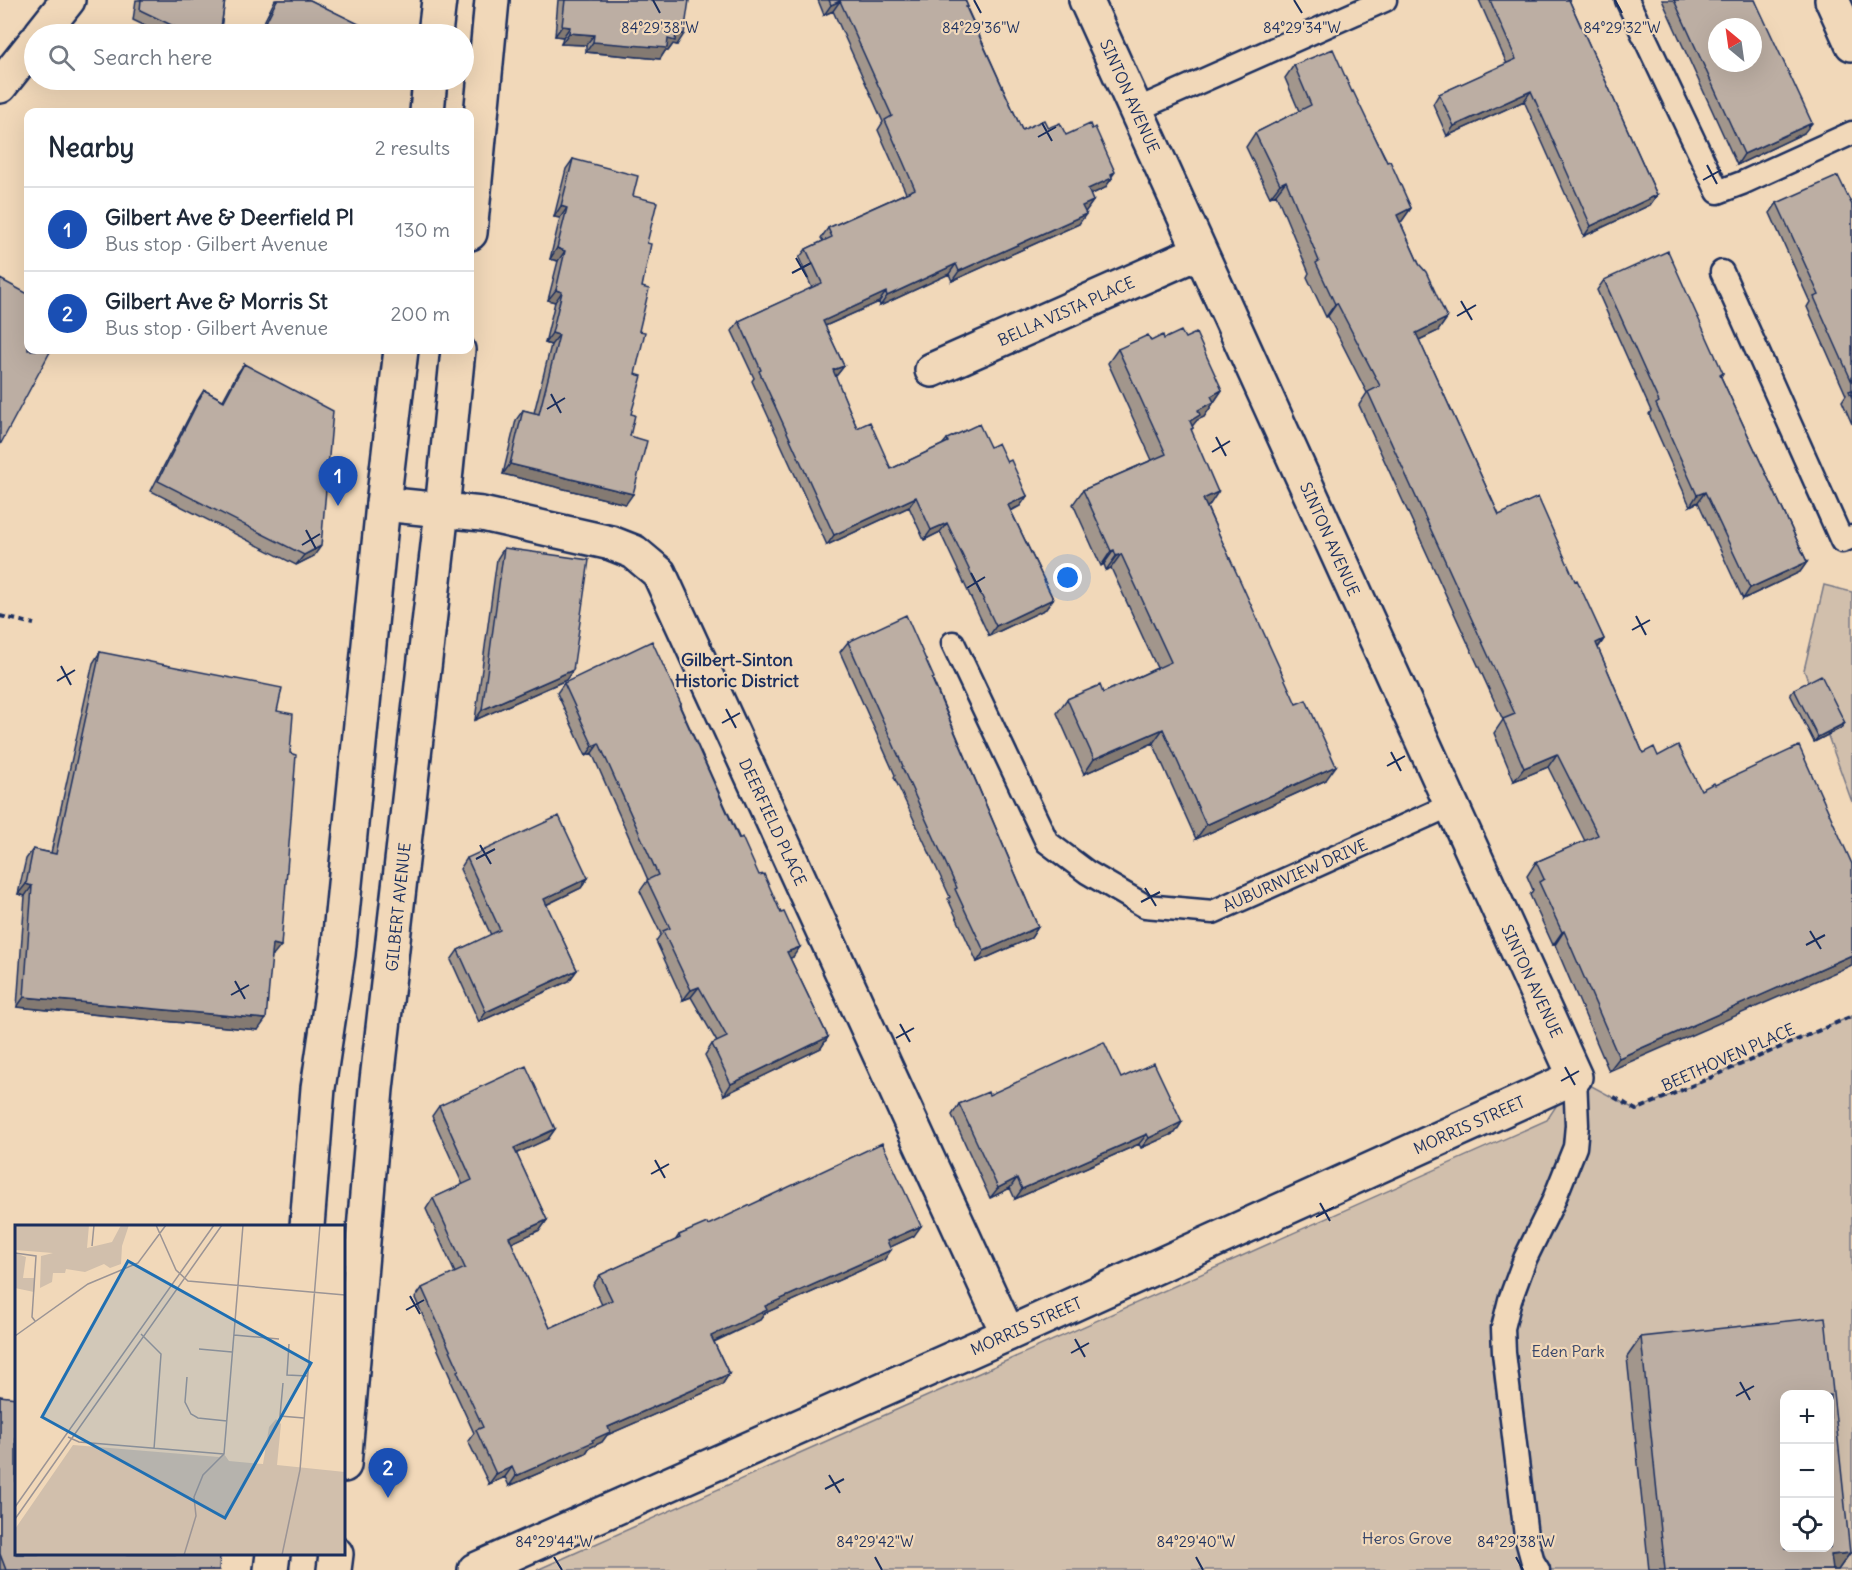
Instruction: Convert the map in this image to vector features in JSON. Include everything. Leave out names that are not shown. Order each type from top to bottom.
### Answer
[{"type":"street","points":[[49,24],[68,0]]},
{"type":"street","points":[[436,24],[439,0]]},
{"type":"street","points":[[474,191],[492,0]]},
{"type":"street","name":"SINTON AVENUE","points":[[1086,0],[1575,1077]]},
{"type":"street","points":[[1832,0],[1852,44]]},
{"type":"street","points":[[0,86],[24,56]]},
{"type":"street","points":[[427,108],[429,90]]},
{"type":"street","name":"BELLA VISTA PLACE","points":[[932,370],[1199,252]]},
{"type":"street","points":[[307,1225],[318,1088],[338,954],[383,504],[401,354]]},
{"type":"street","name":"GILBERT AVENUE","points":[[345,1453],[376,1089],[458,354]]},
{"type":"street","name":"DEERFIELD PLACE","points":[[383,504],[482,514],[611,543],[634,552],[659,573],[1008,1334]]},
{"type":"street","name":"MORRIS STREET","points":[[475,1570],[1008,1334],[1575,1077]]},
{"type":"street","points":[[271,1570],[273,1555]]},
{"type":"street","points":[[334,1570],[336,1555]]},
{"type":"lane","points":[[1136,110],[1384,0]]},
{"type":"lane","points":[[1627,0],[1718,192],[1852,133]]},
{"type":"lane","points":[[1722,272],[1842,541],[1852,537]]},
{"type":"lane","name":"AUBURNVIEW DRIVE","points":[[953,643],[1047,842],[1088,872],[1145,906],[1213,912],[1451,805]]},
{"type":"lane","points":[[1538,1570],[1533,1562],[1526,1536],[1503,1328],[1510,1300],[1525,1259],[1553,1202],[1575,1146],[1577,1125],[1575,1077]]},
{"type":"path","points":[[0,616],[34,624]]},
{"type":"path","name":"BEETHOVEN PLACE","points":[[1614,1097],[1636,1110],[1852,1016]]},
{"type":"green space","points":[[1824,585],[1852,592],[1852,802],[1804,670]]},
{"type":"green space","name":"Eden Park","points":[[1852,1016],[1852,1570],[537,1570],[1547,1120],[1575,1077],[1636,1110]]},
{"type":"building","points":[[141,0],[225,0],[221,24],[169,24],[140,10]]},
{"type":"building","points":[[277,0],[310,0],[359,24],[265,24]]},
{"type":"building","points":[[565,0],[689,0],[684,34],[676,33],[675,41],[668,39],[667,48],[593,42],[594,35],[569,33],[570,27],[562,26]]},
{"type":"building","points":[[829,0],[965,0],[968,7],[966,7],[1022,130],[1044,120],[1048,128],[1060,123],[1066,135],[1090,124],[1092,129],[1095,127],[1115,172],[1111,174],[1112,178],[1088,189],[1093,201],[1082,206],[1086,214],[959,271],[956,264],[887,296],[886,292],[823,321],[844,366],[833,370],[857,428],[870,422],[891,469],[948,442],[947,439],[979,424],[990,447],[998,443],[1007,462],[1011,460],[1027,496],[1008,505],[1053,599],[996,626],[947,523],[931,530],[916,497],[834,535],[759,371],[761,370],[739,321],[822,283],[806,249],[832,237],[828,228],[915,189],[885,120],[892,116],[840,1],[831,5]]},
{"type":"building","points":[[1490,0],[1569,0],[1657,195],[1591,226],[1531,91],[1454,126],[1439,94],[1516,59]]},
{"type":"building","points":[[1674,0],[1755,0],[1812,123],[1744,154]]},
{"type":"building","points":[[1333,49],[1352,92],[1387,162],[1390,161],[1411,208],[1397,215],[1447,318],[1416,333],[1499,515],[1538,497],[1575,581],[1577,580],[1604,639],[1596,643],[1643,753],[1654,747],[1658,756],[1678,745],[1701,790],[1799,746],[1852,864],[1852,955],[1619,1058],[1564,931],[1562,932],[1539,882],[1544,879],[1536,862],[1598,835],[1557,754],[1524,768],[1503,719],[1515,714],[1368,392],[1380,386],[1337,303],[1335,304],[1316,263],[1319,261],[1286,181],[1280,184],[1255,133],[1311,105],[1294,65]]},
{"type":"building","points":[[573,159],[638,176],[633,196],[657,202],[647,243],[651,244],[642,287],[649,289],[639,331],[645,332],[635,374],[642,376],[631,414],[635,415],[630,436],[647,441],[633,494],[510,464],[523,410],[539,414],[559,335],[552,333],[562,292],[556,290],[565,251],[557,248],[567,208],[561,206]]},
{"type":"building","points":[[1838,176],[1852,205],[1852,382],[1814,297],[1819,295],[1777,203]]},
{"type":"building","points":[[1668,251],[1723,373],[1720,375],[1807,562],[1750,588],[1705,492],[1697,495],[1656,404],[1659,402],[1604,280]]},
{"type":"building","points":[[0,279],[24,292],[24,354],[49,354],[0,445]]},
{"type":"building","points":[[1181,331],[1185,338],[1196,333],[1222,390],[1211,396],[1214,402],[1198,410],[1200,415],[1190,421],[1193,428],[1191,429],[1218,492],[1203,499],[1296,704],[1306,700],[1336,766],[1206,825],[1163,729],[1094,759],[1067,699],[1100,685],[1103,693],[1171,662],[1121,554],[1116,556],[1114,550],[1111,551],[1083,490],[1166,454],[1118,349],[1148,335],[1151,341],[1163,335],[1164,339]]},
{"type":"building","points":[[244,364],[333,411],[321,546],[304,555],[158,481],[204,390],[224,401]]},
{"type":"building","points":[[504,548],[589,560],[573,670],[482,710]]},
{"type":"building","points":[[906,615],[1038,927],[984,951],[848,642]]},
{"type":"building","points":[[652,641],[739,839],[742,837],[759,875],[764,874],[781,913],[784,912],[800,947],[787,952],[828,1037],[731,1084],[712,1044],[727,1037],[699,987],[691,990],[663,931],[670,928],[647,880],[658,875],[599,743],[593,746],[564,683]]},
{"type":"building","points":[[100,652],[282,688],[277,711],[293,714],[290,753],[296,755],[281,946],[273,944],[266,1019],[24,997],[32,886],[26,884],[33,849],[56,854]]},
{"type":"building","points":[[1821,675],[1845,723],[1818,737],[1794,689]]},
{"type":"building","points":[[559,816],[588,878],[544,899],[577,970],[486,1012],[458,950],[500,930],[467,858]]},
{"type":"building","points":[[1104,1042],[1121,1078],[1154,1063],[1182,1122],[1149,1138],[1147,1134],[1022,1189],[1017,1178],[998,1188],[959,1104],[988,1092],[989,1095]]},
{"type":"building","points":[[526,1066],[555,1129],[514,1148],[547,1220],[509,1237],[550,1328],[612,1300],[600,1275],[680,1238],[679,1235],[707,1223],[708,1225],[882,1143],[921,1226],[887,1241],[891,1250],[765,1306],[767,1310],[711,1336],[729,1374],[608,1427],[610,1432],[592,1440],[593,1442],[516,1476],[512,1467],[496,1474],[476,1430],[483,1427],[422,1288],[465,1268],[433,1198],[472,1180],[439,1106]]},
{"type":"building","points":[[1825,1317],[1833,1390],[1780,1390],[1780,1552],[1834,1552],[1834,1402],[1850,1553],[1831,1555],[1833,1570],[1665,1570],[1641,1337]]},
{"type":"building","points":[[0,1396],[15,1398],[15,1555],[220,1555],[219,1570],[6,1570],[0,1554]]},
{"type":"place","name":"Gilbert Ave & Deerfield Pl","points":[[338,506]]},
{"type":"place","name":"Gilbert Ave & Morris St","points":[[388,1498]]},
{"type":"district","name":"Gilbert-Sinton Historic District","points":[[737,670]]},
{"type":"park label","name":"Heros Grove","points":[[1407,1538]]}]
